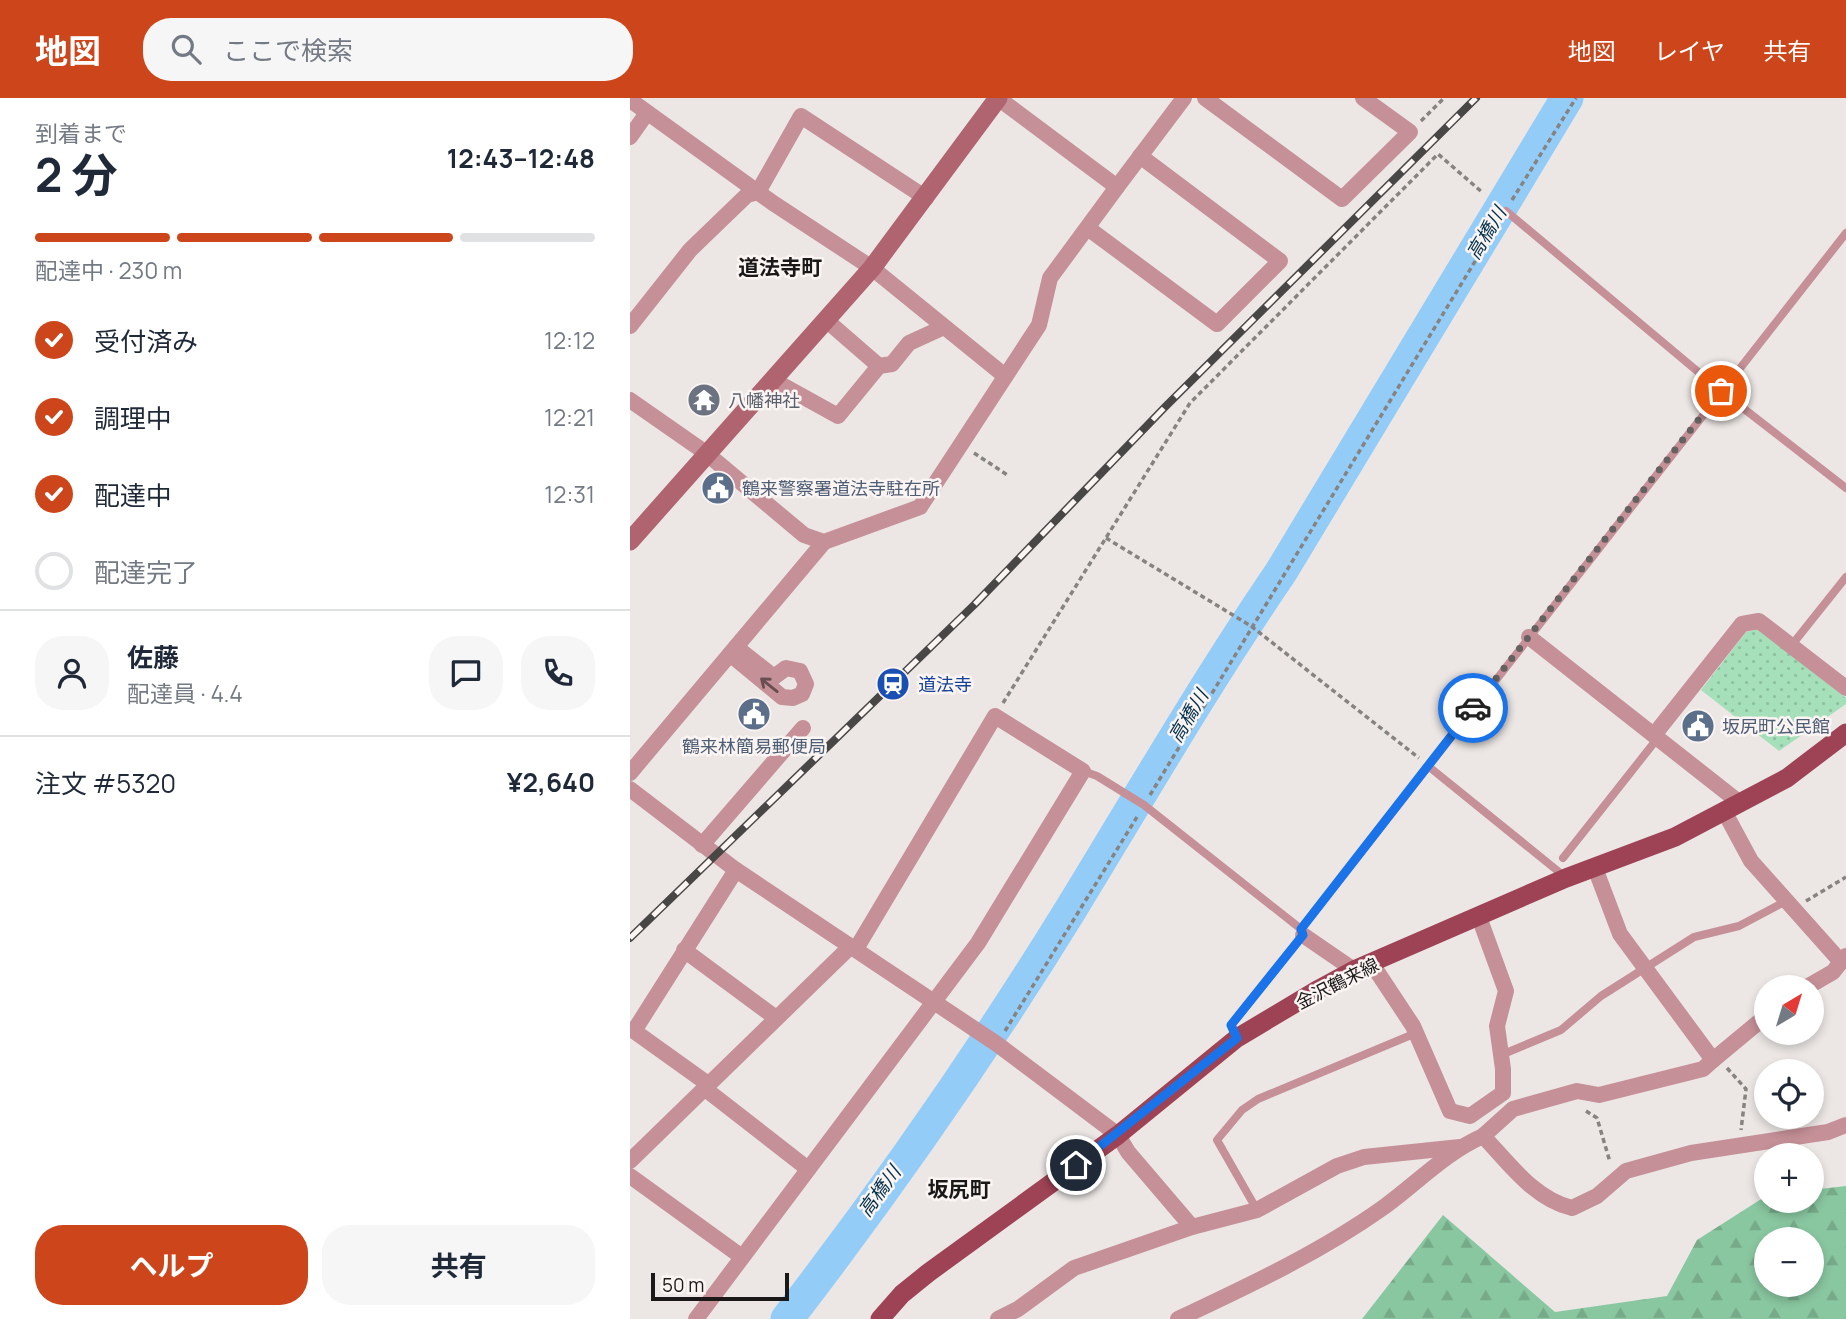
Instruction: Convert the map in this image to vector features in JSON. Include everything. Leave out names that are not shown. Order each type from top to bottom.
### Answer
[{"type":"main road","points":[[630,541],[872,268],[998,98]]},
{"type":"main road","name":"金沢鶴来線","points":[[880,1319],[902,1294],[928,1273],[1118,1135],[1237,1038],[1363,967],[1479,917],[1565,868],[1595,868],[1675,837],[1787,778],[1846,733]]},
{"type":"street","points":[[998,98],[1117,187]]},
{"type":"street","points":[[630,773],[824,542],[920,507],[1039,325],[1050,278],[1184,98]]},
{"type":"street","points":[[1205,98],[1342,199],[1410,132],[1363,98]]},
{"type":"street","points":[[630,100],[758,192],[872,268],[1006,376]]},
{"type":"street","points":[[630,138],[648,113]]},
{"type":"street","points":[[630,326],[690,250],[747,195],[758,192],[801,116],[926,198]]},
{"type":"street","points":[[1088,229],[1217,324],[1280,261],[1140,156]]},
{"type":"street","points":[[826,320],[879,366]]},
{"type":"street","points":[[773,380],[838,416],[879,366],[892,364],[909,343],[944,327]]},
{"type":"street","points":[[630,400],[706,453],[804,535],[824,542]]},
{"type":"street","points":[[1656,737],[1742,624],[1759,621],[1846,688]]},
{"type":"street","points":[[1529,637],[1656,737],[1732,807],[1752,861],[1790,905],[1844,959],[1833,972],[1824,977]]},
{"type":"street","points":[[630,1161],[853,947],[995,716],[1083,771],[978,943],[696,1319]]},
{"type":"street","points":[[702,845],[803,728]]},
{"type":"street","points":[[630,789],[736,870],[990,1040],[1118,1135],[1128,1152],[1192,1227]]},
{"type":"street","points":[[1595,868],[1620,934],[1713,1060]]},
{"type":"street","points":[[736,870],[632,1033],[706,1086],[808,1169]]},
{"type":"street","points":[[1302,932],[1363,967],[1416,1033],[1450,1111],[1470,1116],[1503,1093],[1497,1026],[1506,991],[1479,917]]},
{"type":"street","points":[[684,950],[776,1018]]},
{"type":"street","points":[[1178,1319],[1267,1277],[1383,1208],[1460,1147],[1483,1136],[1513,1109],[1577,1091],[1599,1095],[1703,1069],[1754,1026]]},
{"type":"street","points":[[1483,1136],[1538,1192],[1555,1204],[1572,1208],[1597,1196],[1626,1171],[1691,1153],[1828,1132],[1846,1125]]},
{"type":"street","points":[[998,1319],[1018,1309],[1074,1268],[1192,1227],[1257,1210],[1337,1166],[1355,1160],[1460,1147]]},
{"type":"street","points":[[630,1176],[742,1257]]},
{"type":"lane","points":[[1506,211],[1721,391],[1846,488]]},
{"type":"lane","points":[[1237,1038],[1231,1025],[1428,766],[1846,233]]},
{"type":"lane","points":[[1791,646],[1846,577]]},
{"type":"lane","points":[[1428,766],[1565,868],[1656,737]]},
{"type":"lane","points":[[1083,771],[1142,804],[1302,932]]},
{"type":"lane","points":[[1501,1055],[1561,1030],[1601,996],[1694,936],[1740,926],[1790,905]]},
{"type":"lane","points":[[1257,1210],[1217,1140],[1242,1110],[1258,1099],[1416,1033]]},
{"type":"path","points":[[1410,132],[1444,98]]},
{"type":"path","points":[[990,1040],[1142,804],[1576,98]]},
{"type":"path","points":[[995,716],[1190,403],[1438,154],[1483,193]]},
{"type":"path","points":[[961,445],[1009,475]]},
{"type":"path","points":[[1106,538],[1250,626],[1428,766]]},
{"type":"path","points":[[1790,905],[1846,877]]},
{"type":"path","points":[[1713,1060],[1732,1071],[1746,1089],[1738,1145]]},
{"type":"path","points":[[1576,1110],[1585,1111],[1597,1118],[1615,1179]]},
{"type":"green space","points":[[1758,629],[1846,698],[1846,704],[1779,751],[1701,690],[1746,632]]},
{"type":"green space","points":[[1846,1186],[1846,1319],[1362,1319],[1443,1215],[1555,1312],[1667,1296],[1697,1240],[1754,1204],[1754,1213],[1824,1213],[1824,1189]]},
{"type":"waterway","name":"高橋川","points":[[787,1319],[934,1118],[1038,962],[1200,697],[1281,572],[1567,98]]},
{"type":"railway","points":[[630,938],[974,605],[1166,406],[1476,98]]},
{"type":"way so far","points":[[1473,708],[1721,391]]},
{"type":"place","name":"八幡神社","points":[[704,400]]},
{"type":"place","name":"鶴来警察署道法寺駐在所","points":[[718,488]]},
{"type":"place","name":"道法寺","points":[[893,684]]},
{"type":"place","name":"鶴来林簡易郵便局","points":[[754,714]]},
{"type":"place","name":"坂尻町公民館","points":[[1698,726]]},
{"type":"district","name":"道法寺町","points":[[780,267]]},
{"type":"district","name":"坂尻町","points":[[959,1189]]},
{"type":"route","points":[[1076,1165],[1118,1135],[1237,1038],[1231,1025],[1303,935],[1301,929],[1473,708]]}]
